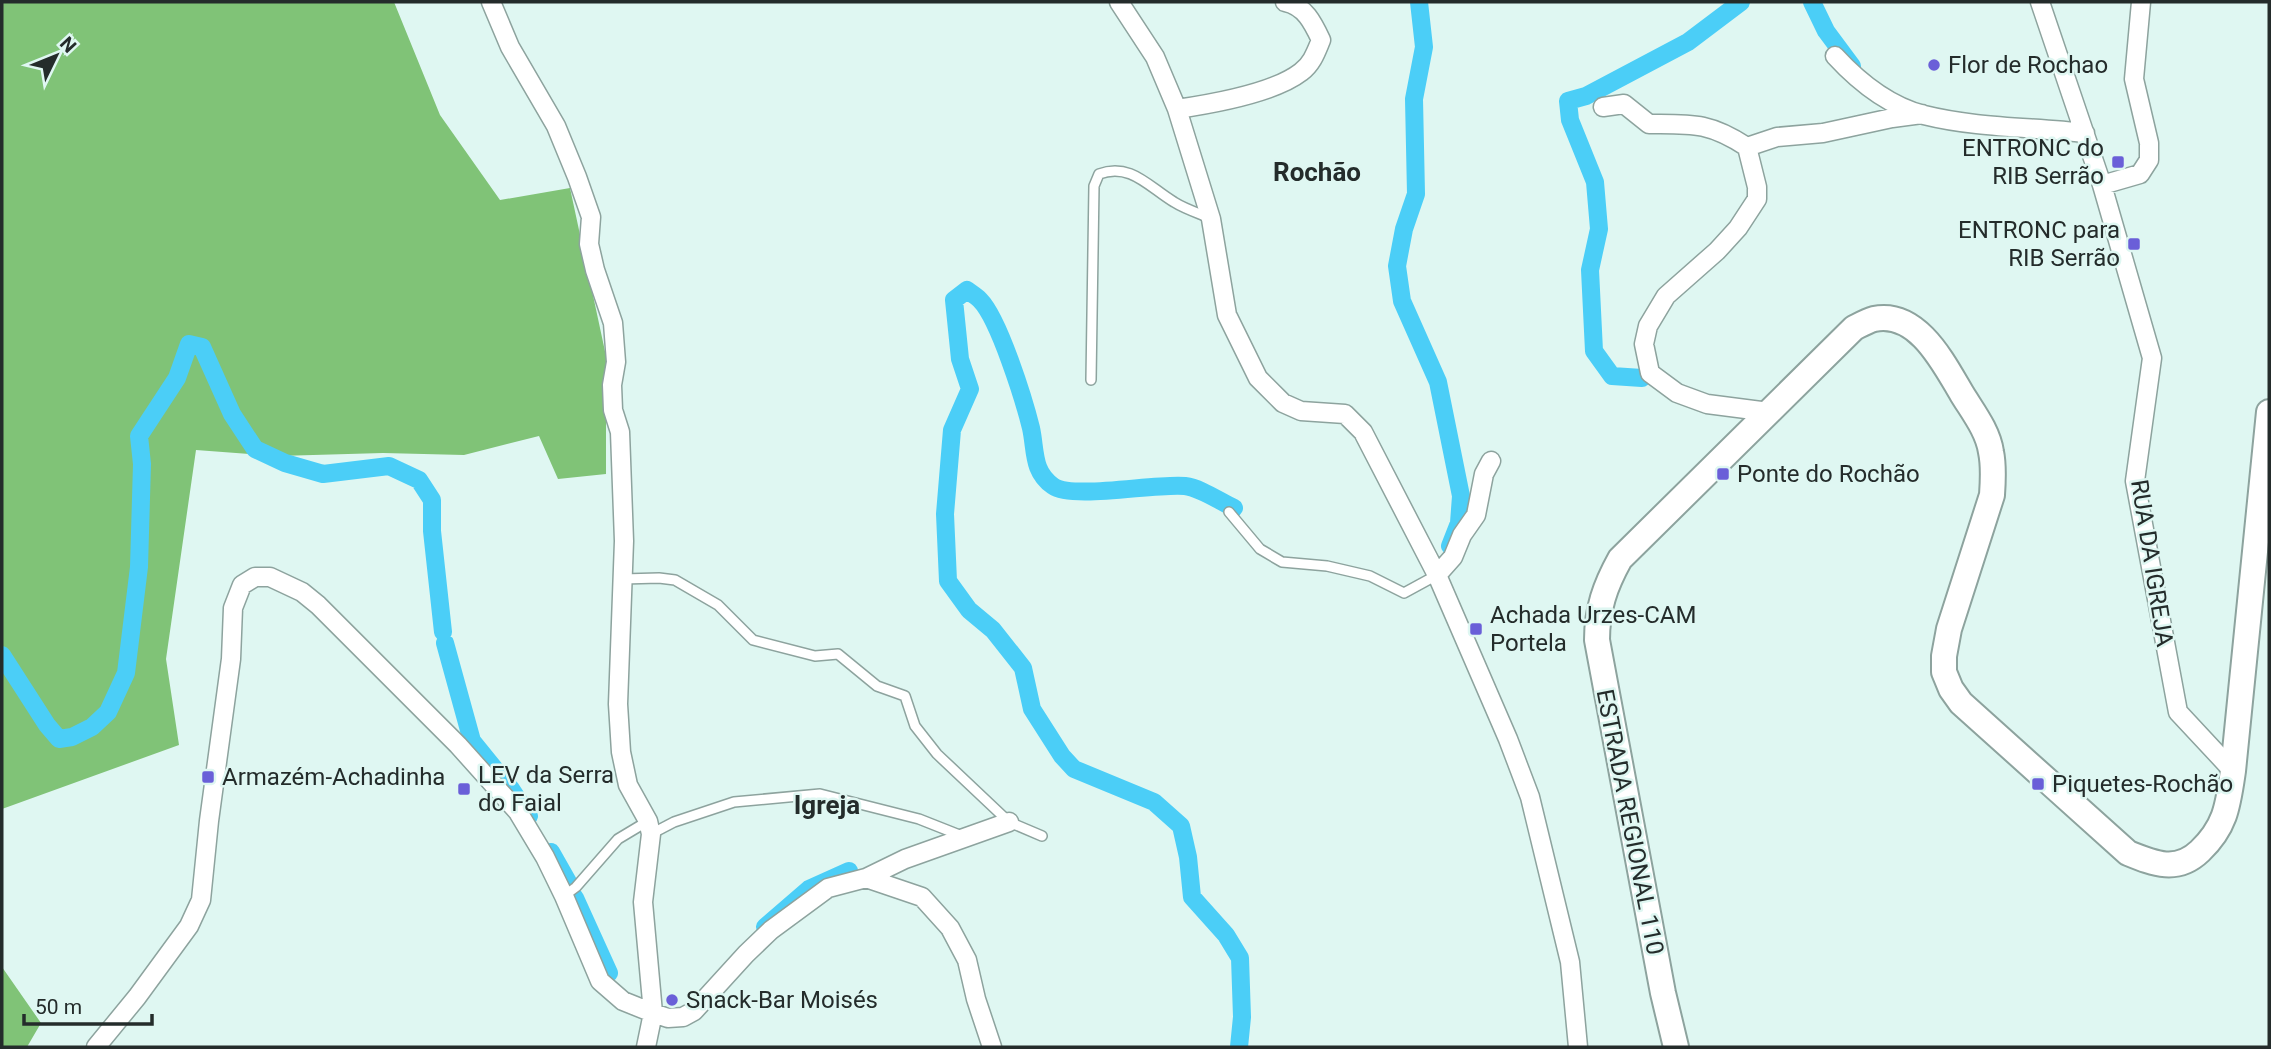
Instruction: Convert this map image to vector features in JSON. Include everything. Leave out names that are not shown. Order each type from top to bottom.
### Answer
[{"type":"main road","name":"ESTRADA REGIONAL 110","points":[[1676,1047],[1633,843],[1597,640],[1597,619],[1603,591],[1620,559],[1854,328],[1874,319],[1902,322],[1916,330],[1938,354],[1982,428],[1991,450],[1992,495],[1949,629],[1944,656],[1944,672],[1951,689],[1961,703],[2128,853],[2157,864],[2176,865],[2190,861],[2211,841],[2225,816],[2233,771],[2269,412]]},
{"type":"street","points":[[491,2],[510,47],[556,126],[591,217],[589,244],[613,323],[616,362],[611,385],[613,410],[620,432],[623,579],[618,704],[621,752],[628,785],[650,827],[643,902],[653,1013],[646,1047]]},
{"type":"street","points":[[1119,2],[1155,57],[1177,109],[1211,219],[1227,315],[1258,378],[1283,403],[1301,411],[1345,414],[1356,424],[1363,432],[1437,575],[1508,739],[1530,797],[1570,962],[1577,1047]]},
{"type":"street","points":[[1177,109],[1221,102],[1282,83],[1302,72],[1313,59],[1321,40],[1312,20],[1295,4],[1285,2]]},
{"type":"street","name":"RUA DA IGREJA","points":[[2040,2],[2102,185],[2152,358],[2135,481],[2178,712],[2233,771]]},
{"type":"street","points":[[2102,185],[2140,174],[2149,160],[2149,143],[2134,79],[2141,2]]},
{"type":"street","points":[[1835,56],[1855,77],[1891,101],[1922,114],[1970,123],[2085,133]]},
{"type":"street","points":[[1603,107],[1624,104],[1649,124],[1685,123],[1709,127],[1746,147],[1757,187],[1757,200],[1738,228],[1717,251],[1666,296],[1648,326],[1644,344],[1650,373],[1677,393],[1707,404],[1769,412]]},
{"type":"street","points":[[1746,147],[1777,137],[1823,133],[1922,114]]},
{"type":"street","points":[[1437,575],[1453,557],[1462,535],[1476,515],[1484,474],[1491,461]]},
{"type":"street","points":[[96,1047],[189,926],[201,900],[209,821],[232,659],[233,608],[242,584],[255,577],[270,577],[302,592],[458,744],[518,812],[545,857],[600,981],[623,1001],[668,1018],[683,1017],[694,1012],[771,930],[828,888],[866,878],[905,859],[1009,822]]},
{"type":"street","points":[[866,878],[922,897],[950,928],[967,960],[976,999],[992,1047]]},
{"type":"lane","points":[[1091,380],[1094,186],[1099,174],[1111,169],[1130,171],[1175,203],[1211,219]]},
{"type":"lane","points":[[1229,512],[1260,549],[1282,562],[1327,566],[1370,576],[1404,593],[1437,575]]},
{"type":"lane","points":[[623,579],[675,580],[718,605],[753,640],[815,656],[838,654],[877,686],[905,696],[915,726],[937,754],[1009,822],[1042,836]]},
{"type":"lane","points":[[564,896],[576,887],[618,839],[734,802],[820,794],[919,819],[964,837]]},
{"type":"green space","points":[[2,2],[394,2],[440,115],[500,200],[570,188],[606,356],[606,474],[558,479],[539,436],[464,455],[383,453],[278,456],[196,450],[166,659],[179,745],[2,809]]},
{"type":"green space","points":[[2,967],[41,1023],[27,1047],[2,1047]]},
{"type":"waterway","points":[[1419,2],[1424,47],[1414,99],[1416,194],[1404,229],[1397,266],[1402,301],[1438,382],[1461,496],[1459,523],[1450,546]]},
{"type":"waterway","points":[[1642,378],[1612,376],[1594,351],[1590,270],[1599,229],[1595,182],[1570,120],[1568,101],[1586,96],[1688,42],[1741,2]]},
{"type":"waterway","points":[[1812,2],[1826,31],[1852,66]]},
{"type":"waterway","points":[[1234,508],[1204,492],[1185,486],[1096,491],[1063,490],[1053,486],[1038,467],[1023,399],[995,324],[980,300],[967,290],[954,300],[960,359],[970,389],[952,430],[945,514],[948,581],[969,610],[993,630],[1023,668],[1032,709],[1062,756],[1074,769],[1154,802],[1181,826],[1188,857],[1192,897],[1226,935],[1240,958],[1242,1017],[1239,1047]]},
{"type":"waterway","points":[[2,655],[59,739],[72,737],[92,727],[108,712],[126,673],[139,567],[142,464],[139,436],[177,378],[189,344],[202,347],[232,414],[255,449],[285,463],[323,474],[389,466],[419,480],[432,500],[432,531],[443,632]]},
{"type":"waterway","points":[[445,643],[472,741],[529,816]]},
{"type":"waterway","points":[[551,852],[568,882]]},
{"type":"waterway","points":[[765,927],[809,889],[849,871]]},
{"type":"waterway","points":[[575,898],[609,973]]},
{"type":"place","name":"Flor de Rochao","points":[[1934,65]]},
{"type":"place","name":"ENTRONC do RIB Serrão","points":[[2118,162]]},
{"type":"place","name":"ENTRONC para RIB Serrão","points":[[2134,244]]},
{"type":"place","name":"Ponte do Rochão","points":[[1723,474]]},
{"type":"place","name":"Achada Urzes-CAM Portela","points":[[1476,629]]},
{"type":"place","name":"Armazém-Achadinha","points":[[208,777]]},
{"type":"place","name":"Piquetes-Rochão","points":[[2038,784]]},
{"type":"place","name":"LEV da Serra do Faial","points":[[464,789]]},
{"type":"place","name":"Snack-Bar Moisés","points":[[672,1000]]},
{"type":"district","name":"Rochão","points":[[1317,172]]},
{"type":"district","name":"Igreja","points":[[827,805]]}]
